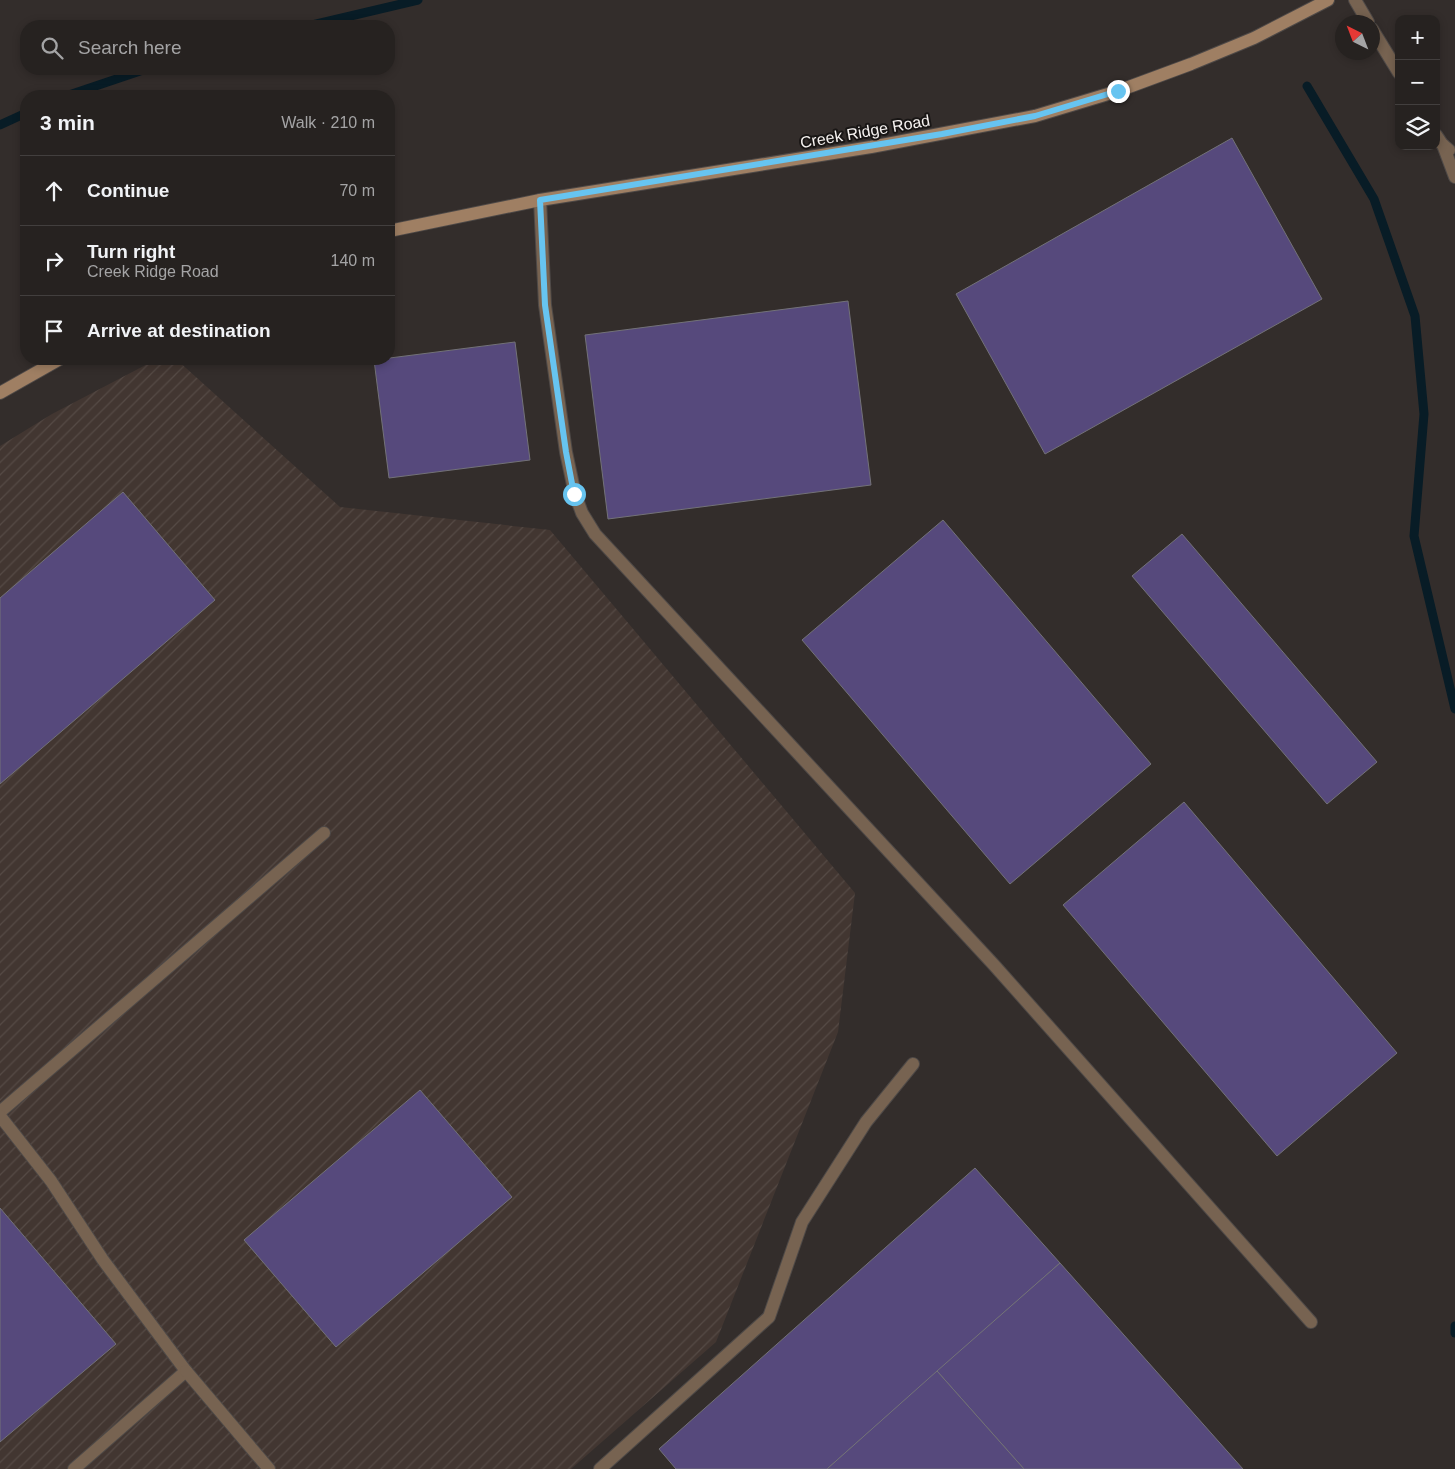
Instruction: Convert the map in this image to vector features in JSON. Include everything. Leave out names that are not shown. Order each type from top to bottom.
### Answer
[{"type":"main road","name":"Creek Ridge Road","points":[[395,230],[540,200],[871,147],[1035,116],[1118,91],[1191,64],[1254,38],[1328,0]]},
{"type":"main road","points":[[0,393],[49,365]]},
{"type":"lane","points":[[1355,0],[1364,15]]},
{"type":"lane","points":[[1380,42],[1395,66]]},
{"type":"lane","points":[[1440,141],[1455,155]]},
{"type":"lane","points":[[1440,142],[1455,177]]},
{"type":"lane","points":[[540,200],[545,305],[566,452],[574,494],[595,534],[994,965],[1311,1322]]},
{"type":"lane","points":[[0,1112],[324,833]]},
{"type":"lane","points":[[600,1469],[769,1317],[802,1222],[866,1122],[913,1064]]},
{"type":"lane","points":[[0,1116],[51,1182],[103,1260],[186,1371],[269,1469]]},
{"type":"lane","points":[[74,1469],[186,1371]]},
{"type":"shaded area","points":[[146,365],[183,365],[340,507],[550,530],[855,893],[838,1032],[716,1342],[571,1469],[0,1469],[0,446],[52,414]]},
{"type":"building","points":[[1232,138],[1322,299],[1045,454],[956,294]]},
{"type":"building","points":[[848,301],[871,485],[608,519],[585,335]]},
{"type":"building","points":[[515,342],[530,460],[389,478],[375,365],[395,365],[395,357]]},
{"type":"building","points":[[123,492],[215,600],[0,784],[0,598]]},
{"type":"building","points":[[943,520],[1151,764],[1010,884],[802,640]]},
{"type":"building","points":[[1182,534],[1377,762],[1327,804],[1132,576]]},
{"type":"building","points":[[1184,802],[1397,1053],[1277,1156],[1063,905]]},
{"type":"building","points":[[420,1090],[512,1197],[336,1347],[244,1240]]},
{"type":"building","points":[[975,1168],[1060,1263],[827,1469],[676,1469],[659,1449]]},
{"type":"building","points":[[0,1208],[116,1344],[0,1442]]},
{"type":"building","points":[[1060,1263],[1243,1469],[1024,1469],[937,1371]]},
{"type":"building","points":[[937,1371],[1024,1469],[827,1469]]},
{"type":"waterway","points":[[333,20],[418,0]]},
{"type":"waterway","points":[[84,90],[128,75]]},
{"type":"waterway","points":[[1307,86],[1374,199],[1415,316],[1424,414],[1414,536],[1455,709]]},
{"type":"waterway","points":[[0,125],[20,116]]},
{"type":"waterway","points":[[1455,1326],[1455,1333]]},
{"type":"route","points":[[574,494],[566,452],[545,305],[540,200],[942,134],[1035,116],[1118,91]]}]
